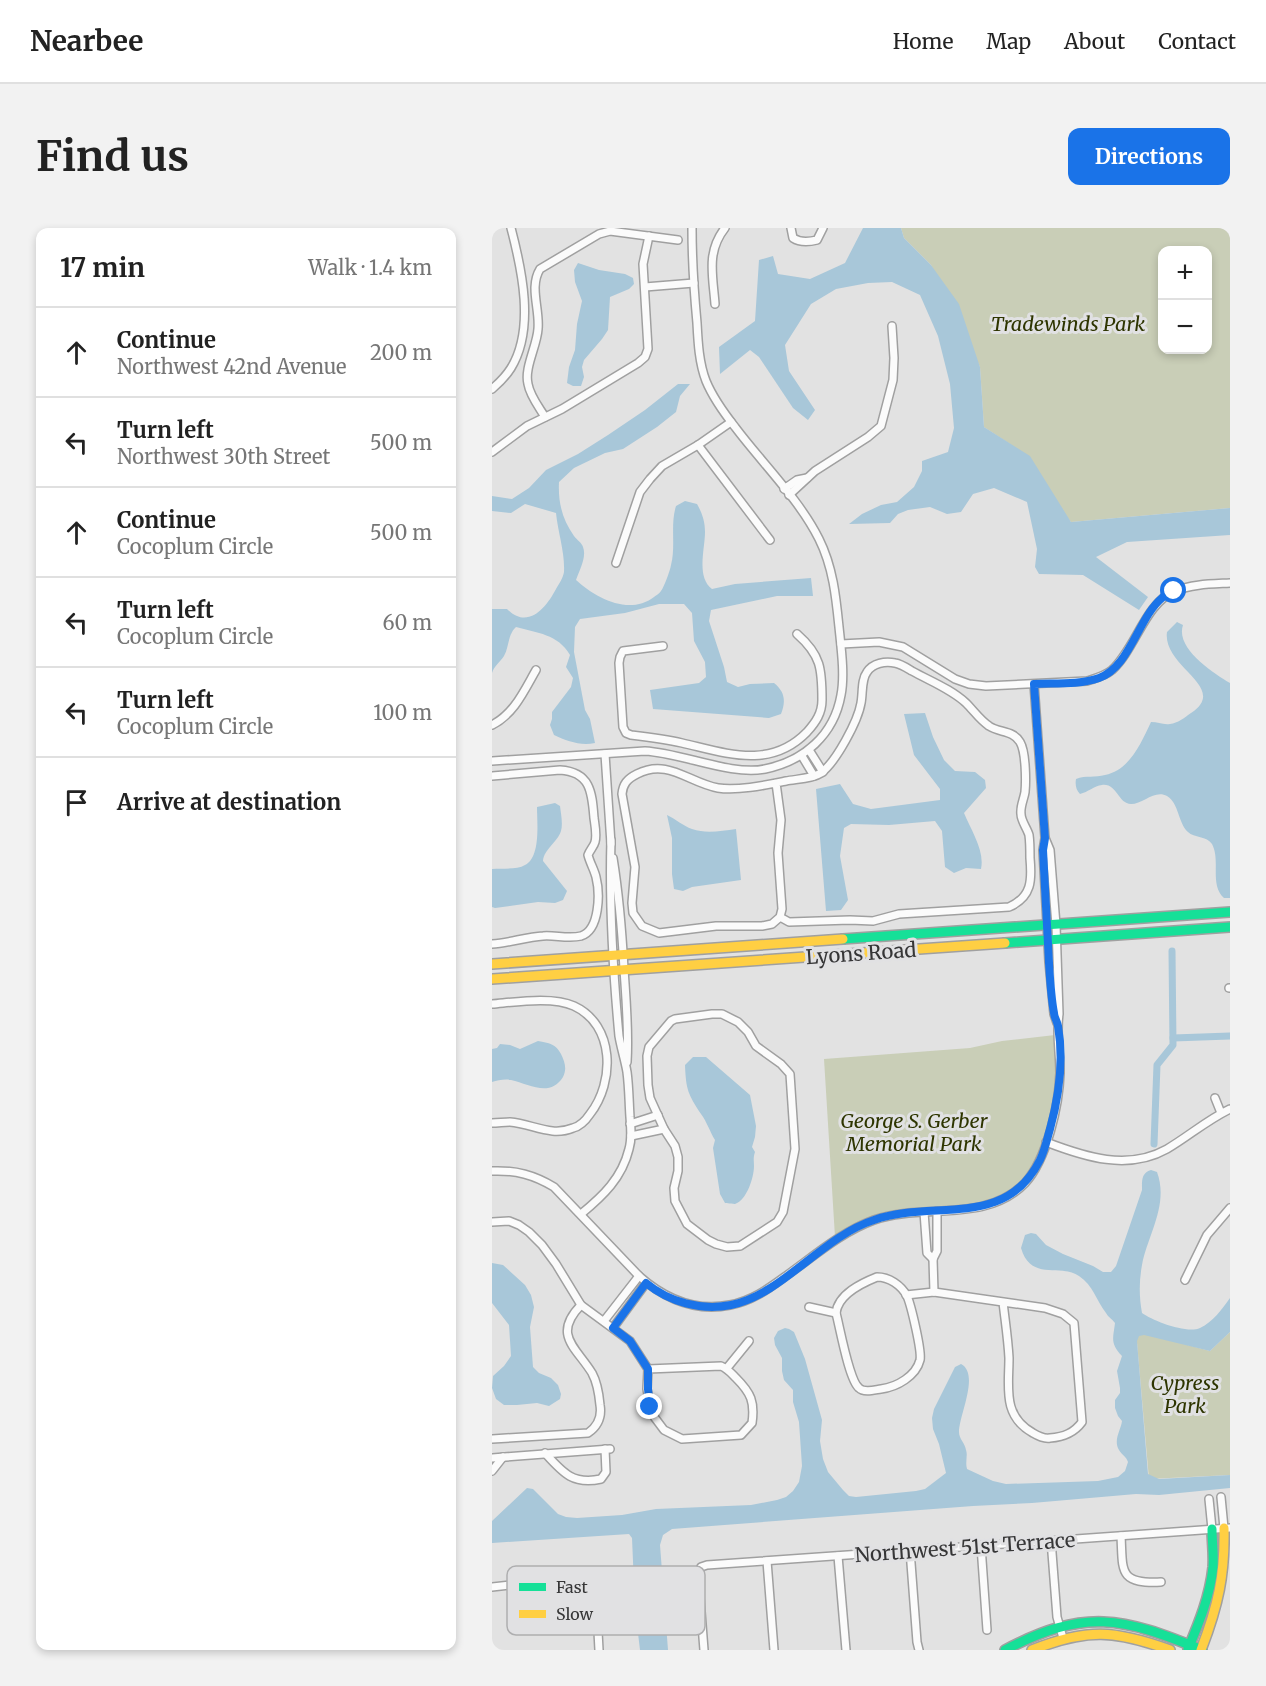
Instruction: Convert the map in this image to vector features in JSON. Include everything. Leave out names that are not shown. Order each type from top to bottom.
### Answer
[{"type":"main road","name":"Lyons Road","points":[[492,964],[1230,912]]},
{"type":"main road","name":"Lyons Road","points":[[492,979],[1230,927]]},
{"type":"main road","points":[[1005,1650],[1059,1626],[1089,1620],[1135,1624],[1189,1647],[1202,1650],[1221,1592],[1227,1528]]},
{"type":"main road","points":[[1189,1647],[1204,1611],[1209,1588],[1213,1566],[1212,1529]]},
{"type":"main road","points":[[1032,1650],[1063,1638],[1085,1633],[1108,1632],[1131,1636],[1170,1650]]},
{"type":"street","points":[[492,389],[503,378],[514,361],[522,339],[524,324],[522,285],[511,228]]},
{"type":"street","points":[[492,761],[605,753],[662,752],[729,768],[748,770],[770,768],[790,762],[809,750],[828,730],[837,710],[842,693],[841,644],[836,597],[827,559],[808,520],[731,422],[716,401],[706,380],[701,360],[692,228]]},
{"type":"street","points":[[715,304],[711,257],[718,236],[725,228]]},
{"type":"street","points":[[791,228],[793,238],[797,241],[812,242],[817,240],[824,228]]},
{"type":"street","points":[[545,417],[527,383],[538,329],[534,285],[540,269],[599,234],[610,231],[678,240]]},
{"type":"street","points":[[492,452],[527,426],[562,409],[645,357],[648,349],[644,264],[650,236]]},
{"type":"street","points":[[645,287],[694,283]]},
{"type":"street","points":[[789,495],[815,471],[881,426],[893,380],[892,326]]},
{"type":"street","points":[[616,562],[640,492],[662,466],[731,422]]},
{"type":"street","points":[[698,445],[770,540]]},
{"type":"street","points":[[784,489],[797,480],[807,478]]},
{"type":"street","points":[[841,644],[879,642],[903,647],[955,679],[969,684],[986,686],[1087,681],[1101,677],[1113,669],[1162,598],[1188,587],[1230,584]]},
{"type":"street","points":[[663,646],[623,651],[620,657],[623,727],[626,733],[738,756],[753,756],[783,750],[805,733],[819,715],[822,706],[822,678],[819,661],[813,649],[797,634]]},
{"type":"street","points":[[776,783],[781,820],[778,853],[783,909],[780,917],[772,924],[762,926],[716,926],[659,933],[642,926],[633,914],[635,867],[622,795],[626,780],[650,768],[663,768],[719,788],[736,788],[776,783],[814,776],[823,772],[855,722],[861,705],[864,677],[874,665],[883,663],[896,663],[945,689],[965,702],[988,725],[1009,733],[1020,743],[1023,753],[1025,793],[1020,811],[1029,836],[1032,877],[1030,886],[1021,899],[1009,907],[899,914],[873,921],[789,922],[780,917]]},
{"type":"street","points":[[492,725],[512,710],[536,670]]},
{"type":"street","points":[[492,1171],[524,1173],[554,1187],[646,1283],[665,1296],[692,1305],[728,1306],[747,1301],[763,1293],[858,1226],[895,1215],[976,1208],[993,1204],[1009,1196],[1024,1184],[1042,1157],[1057,1104],[1059,1084],[1058,1025],[1054,1014],[1050,849],[1045,838],[1034,684]]},
{"type":"street","points":[[809,750],[823,772]]},
{"type":"street","points":[[581,1214],[600,1199],[613,1184],[623,1168],[631,1136],[627,1072],[620,1039],[619,970],[623,956],[605,753]]},
{"type":"street","points":[[802,756],[814,776]]},
{"type":"street","points":[[492,776],[570,770],[586,782],[592,794],[596,841],[588,855],[597,878],[597,910],[591,929],[580,936],[542,936],[492,944]]},
{"type":"street","points":[[611,840],[609,886],[613,956],[619,970]]},
{"type":"street","points":[[492,1004],[544,1000],[574,1006],[593,1020],[602,1037],[608,1060],[605,1086],[596,1106],[585,1121],[576,1128],[558,1133],[512,1122],[492,1123]]},
{"type":"street","points":[[722,1014],[738,1022],[748,1032],[756,1047],[781,1064],[790,1074],[795,1149],[786,1201],[777,1222],[740,1246],[727,1247],[716,1244],[687,1224],[675,1201],[674,1188],[678,1157],[675,1146],[658,1115],[650,1098],[647,1056],[649,1047],[670,1021],[722,1014]]},
{"type":"street","points":[[1215,1098],[1221,1113]]},
{"type":"street","points":[[1046,1142],[1095,1158],[1131,1160],[1166,1149],[1230,1109]]},
{"type":"street","points":[[630,1124],[658,1115]]},
{"type":"street","points":[[631,1136],[664,1129]]},
{"type":"street","points":[[1185,1280],[1207,1235],[1230,1208]]},
{"type":"street","points":[[934,1292],[933,1259],[937,1251],[937,1211]]},
{"type":"street","points":[[924,1212],[927,1253],[933,1259]]},
{"type":"street","points":[[492,1222],[509,1221],[529,1232],[556,1263],[581,1305],[630,1341],[648,1369],[650,1407],[664,1430],[682,1439],[741,1435],[752,1423],[751,1396],[745,1386],[727,1368],[722,1366],[648,1369]]},
{"type":"street","points":[[604,1321],[639,1276]]},
{"type":"street","points":[[877,1276],[886,1277],[894,1282],[906,1295],[919,1345],[920,1359],[914,1371],[897,1384],[884,1389],[864,1391],[858,1388],[852,1375],[836,1308],[860,1284],[877,1276]]},
{"type":"street","points":[[613,1328],[646,1283]]},
{"type":"street","points":[[906,1295],[934,1292],[1045,1308],[1063,1314],[1074,1323],[1082,1422],[1071,1433],[1045,1438],[1022,1426],[1013,1413],[1008,1395],[1009,1357],[1003,1302]]},
{"type":"street","points":[[492,1439],[588,1433],[599,1421],[601,1410],[599,1394],[593,1376],[570,1344],[568,1324],[572,1314],[581,1305]]},
{"type":"street","points":[[809,1307],[836,1313]]},
{"type":"street","points":[[727,1368],[749,1341]]},
{"type":"street","points":[[492,1458],[545,1453],[608,1449],[606,1472],[601,1479],[594,1481],[573,1479],[545,1453]]},
{"type":"street","points":[[492,1472],[503,1457]]},
{"type":"street","points":[[1221,1497],[1227,1528]]},
{"type":"street","points":[[1209,1498],[1212,1529]]},
{"type":"street","name":"Northwest 51st Terrace","points":[[704,1566],[1227,1528]]},
{"type":"street","points":[[1122,1536],[1125,1574],[1133,1579],[1161,1582]]},
{"type":"street","points":[[1051,1540],[1057,1617],[1063,1638]]},
{"type":"street","points":[[981,1546],[987,1630]]},
{"type":"street","points":[[910,1550],[916,1642],[919,1650]]},
{"type":"street","points":[[838,1556],[846,1650]]},
{"type":"street","points":[[767,1561],[774,1650]]},
{"type":"street","points":[[492,1587],[507,1585]]},
{"type":"street","points":[[598,1635],[599,1650]]},
{"type":"street","name":"Northwest 51st Terrace","points":[[703,1635],[704,1650]]},
{"type":"green space","name":"Tradewinds Park","points":[[901,228],[1230,228],[1230,508],[1071,522],[1010,444],[984,427],[980,367],[931,265],[904,238]]},
{"type":"green space","name":"George S. Gerber Memorial Park","points":[[1055,1035],[1057,1080],[1050,1118],[1036,1168],[997,1202],[863,1219],[835,1237],[824,1059],[970,1048],[1002,1041]]},
{"type":"green space","name":"Cypress Park","points":[[1136,1331],[1210,1351],[1230,1332],[1230,1475],[1149,1479]]},
{"type":"water","points":[[863,228],[901,228],[904,238],[931,265],[959,304],[980,367],[984,427],[1030,456],[1071,522],[1230,508],[1230,535],[1127,542],[1096,557],[1148,597],[1139,610],[1083,575],[1039,574],[1035,567],[1037,549],[1027,502],[994,488],[973,494],[961,512],[947,514],[930,507],[898,514],[890,523],[849,524],[862,514],[881,505],[897,502],[914,487],[922,471],[922,461],[948,452],[954,428],[950,384],[938,336],[920,295],[892,282],[868,283],[836,289],[811,304],[785,345],[789,371],[815,410],[808,420],[793,408],[759,357],[750,350],[720,374],[719,347],[755,321],[759,260],[773,256],[778,274],[810,279],[845,263]]},
{"type":"water","points":[[578,263],[599,270],[625,274],[633,278],[634,284],[629,289],[610,297],[608,330],[584,360],[582,367],[584,377],[581,386],[573,386],[567,383],[569,367],[575,350],[582,301],[575,282],[574,270]]},
{"type":"water","points":[[678,384],[690,384],[680,396],[676,412],[623,449],[605,453],[574,468],[559,482],[560,503],[564,517],[584,551],[576,580],[593,593],[624,605],[634,605],[654,597],[662,589],[670,568],[676,506],[685,501],[697,504],[705,528],[702,562],[704,577],[712,589],[735,584],[811,578],[813,596],[777,596],[711,610],[709,621],[727,682],[738,687],[774,683],[782,693],[783,709],[781,714],[769,718],[653,709],[650,690],[699,683],[706,677],[705,662],[694,641],[692,613],[684,604],[659,604],[625,613],[580,619],[575,627],[574,652],[585,710],[590,719],[595,743],[584,744],[569,741],[554,735],[550,725],[552,712],[571,687],[573,678],[566,667],[570,655],[565,648],[546,635],[516,627],[511,633],[504,656],[492,673],[492,609],[507,609],[522,617],[536,614],[552,596],[563,576],[563,557],[556,513],[525,504],[511,513],[492,511],[492,496],[512,499],[529,488],[546,470],[608,435]]},
{"type":"water","points":[[1177,622],[1183,625],[1182,634],[1190,651],[1214,673],[1230,683],[1230,898],[1224,898],[1217,886],[1216,858],[1212,844],[1188,832],[1182,824],[1174,803],[1167,796],[1158,794],[1131,804],[1123,801],[1107,785],[1080,794],[1076,787],[1076,779],[1105,775],[1114,772],[1128,762],[1151,722],[1176,723],[1201,703],[1203,694],[1199,685],[1174,656],[1168,644],[1167,632]]},
{"type":"water","points":[[925,713],[944,760],[955,771],[975,772],[985,780],[986,788],[964,813],[979,848],[981,869],[966,868],[954,873],[945,867],[942,831],[935,821],[889,825],[851,824],[844,828],[840,856],[848,900],[841,910],[826,911],[816,789],[840,784],[853,804],[871,809],[940,800],[940,789],[914,755],[904,714]]},
{"type":"water","points":[[555,803],[560,806],[562,828],[543,861],[567,891],[563,900],[555,903],[538,902],[492,907],[492,869],[518,868],[530,861],[536,847],[537,807]]},
{"type":"water","points":[[667,815],[697,831],[714,832],[736,829],[741,880],[692,887],[683,891],[674,889],[672,838]]},
{"type":"water","points":[[538,1041],[554,1046],[562,1057],[565,1071],[558,1083],[552,1087],[539,1088],[509,1080],[492,1082],[492,1049],[497,1048],[500,1044],[520,1049]]},
{"type":"water","points":[[693,1057],[706,1057],[750,1095],[756,1126],[752,1147],[755,1152],[754,1171],[746,1193],[735,1204],[725,1203],[720,1194],[713,1148],[715,1140],[688,1091],[685,1065]]},
{"type":"water","points":[[1151,1170],[1157,1172],[1161,1196],[1141,1271],[1142,1313],[1170,1326],[1187,1329],[1200,1328],[1217,1315],[1230,1298],[1230,1332],[1210,1351],[1144,1335],[1139,1336],[1137,1341],[1148,1474],[1159,1479],[1230,1475],[1230,1488],[672,1529],[663,1535],[660,1545],[662,1566],[633,1566],[632,1538],[629,1534],[492,1543],[492,1521],[527,1488],[533,1489],[558,1514],[577,1518],[622,1515],[656,1509],[751,1505],[786,1497],[799,1482],[802,1466],[799,1422],[793,1402],[793,1390],[784,1380],[782,1358],[774,1338],[778,1331],[785,1328],[794,1332],[805,1359],[822,1420],[820,1441],[823,1459],[828,1472],[849,1496],[925,1489],[946,1473],[932,1418],[934,1409],[955,1367],[961,1364],[969,1376],[959,1432],[967,1452],[967,1469],[993,1481],[1006,1484],[1098,1481],[1118,1477],[1125,1471],[1128,1462],[1117,1446],[1122,1421],[1115,1408],[1115,1400],[1120,1393],[1117,1371],[1122,1356],[1113,1341],[1115,1323],[1091,1288],[1079,1276],[1071,1272],[1047,1270],[1032,1265],[1021,1248],[1025,1235],[1036,1234],[1046,1245],[1063,1254],[1103,1272],[1111,1272],[1116,1266],[1142,1190],[1145,1173]]},
{"type":"water","points":[[492,1263],[503,1265],[525,1285],[531,1295],[534,1307],[530,1327],[533,1367],[539,1373],[551,1378],[558,1385],[561,1394],[560,1399],[549,1406],[537,1403],[504,1405],[496,1399],[492,1388],[493,1376],[511,1356],[509,1325],[492,1303]]},
{"type":"water","points":[[638,1635],[667,1635],[668,1650],[640,1650]]},
{"type":"waterway","points":[[1154,1144],[1157,1065],[1173,1045],[1172,951]]},
{"type":"waterway","points":[[1173,1038],[1230,1036]]},
{"type":"traffic: fast","points":[[843,939],[1230,912]]},
{"type":"traffic: fast","points":[[1005,943],[1230,927]]},
{"type":"traffic: fast","points":[[1188,1649],[1204,1609],[1212,1578],[1212,1529]]},
{"type":"traffic: fast","points":[[1005,1650],[1058,1628],[1081,1623],[1104,1622],[1126,1624],[1149,1630],[1202,1650]]},
{"type":"traffic: slow","points":[[492,964],[843,939]]},
{"type":"traffic: slow","points":[[492,979],[1005,943]]},
{"type":"traffic: slow","points":[[1201,1650],[1219,1590],[1224,1528]]},
{"type":"traffic: slow","points":[[1032,1650],[1069,1638],[1101,1634],[1133,1638],[1170,1650]]},
{"type":"route","points":[[650,1407],[648,1369],[630,1341],[613,1328],[646,1283],[665,1296],[692,1305],[728,1306],[747,1301],[763,1293],[858,1226],[895,1215],[976,1208],[993,1204],[1009,1196],[1024,1184],[1035,1170],[1042,1157],[1057,1104],[1060,1074],[1058,1025],[1054,1014],[1049,962],[1043,850],[1045,838],[1034,684],[1087,681],[1101,677],[1113,669],[1122,658],[1162,598],[1174,591]]}]
